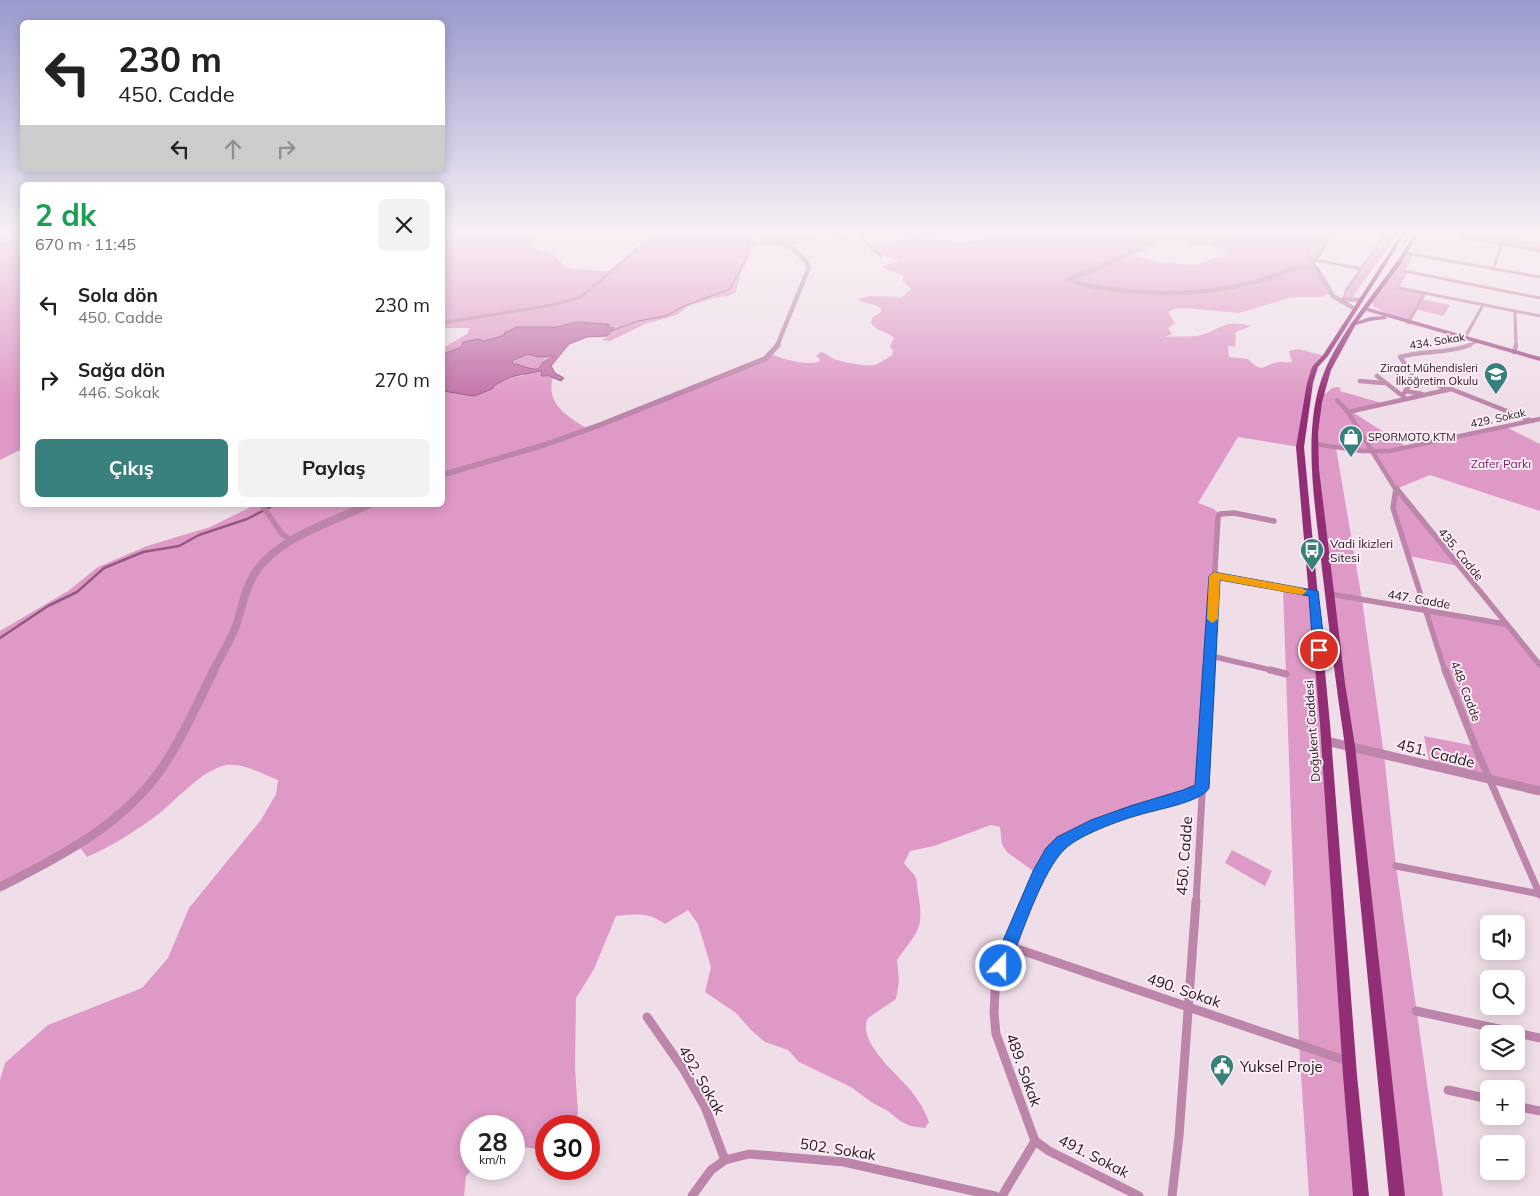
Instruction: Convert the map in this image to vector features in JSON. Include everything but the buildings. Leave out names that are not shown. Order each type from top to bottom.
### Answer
[{"type":"main road","name":"Doğukent Caddesi","points":[[1361,1196],[1349,1061],[1326,740],[1300,447],[1310,383],[1316,366],[1360,307],[1371,289]]},
{"type":"main road","name":"Doğukent Caddesi","points":[[1380,289],[1372,300],[1360,307],[1328,370],[1322,387],[1315,444],[1330,594],[1350,746],[1397,1196]]},
{"type":"main road","points":[[1372,300],[1376,309],[1400,321]]},
{"type":"main road","points":[[1360,307],[1400,321],[1540,359]]},
{"type":"main road","points":[[1353,324],[1372,318],[1400,321]]},
{"type":"street","points":[[445,323],[552,305],[581,297],[591,289]]},
{"type":"street","points":[[445,474],[544,445],[635,412],[751,365],[771,354],[777,347],[800,289]]},
{"type":"street","points":[[1107,289],[1158,295],[1217,289]]},
{"type":"street","points":[[1328,289],[1332,296],[1360,307]]},
{"type":"street","points":[[1342,299],[1347,289]]},
{"type":"street","points":[[1403,289],[1540,316]]},
{"type":"street","points":[[1494,289],[1540,298]]},
{"type":"street","points":[[1400,321],[1425,293]]},
{"type":"street","points":[[1342,299],[1360,307]]},
{"type":"street","points":[[1464,339],[1484,305]]},
{"type":"street","points":[[1514,352],[1516,348],[1515,311]]},
{"type":"street","name":"434. Sokak","points":[[1413,380],[1411,372],[1400,357],[1462,347],[1476,342]]},
{"type":"street","points":[[1377,376],[1383,383]]},
{"type":"street","points":[[1404,395],[1413,380],[1436,384],[1447,390]]},
{"type":"street","points":[[1360,381],[1383,383],[1404,395],[1426,395]]},
{"type":"street","points":[[1348,412],[1404,395],[1426,395],[1451,389],[1532,421]]},
{"type":"street","name":"435. Cadde","points":[[1337,400],[1348,412],[1371,452],[1396,489],[1540,665]]},
{"type":"street","name":"429. Sokak","points":[[1315,444],[1371,452],[1396,450],[1540,419]]},
{"type":"street","name":"448. Cadde","points":[[1396,489],[1393,508],[1446,673],[1540,894]]},
{"type":"street","points":[[263,507],[282,534],[292,540]]},
{"type":"street","points":[[0,887],[56,859],[125,811],[163,767],[181,737],[236,625],[248,586],[255,572],[276,551],[292,540],[364,507]]},
{"type":"street","name":"450. Cadde","points":[[1172,1196],[1179,1136],[1211,656],[1218,517],[1220,514],[1234,513],[1274,521]]},
{"type":"street","points":[[1214,576],[1314,594]]},
{"type":"street","name":"447. Cadde","points":[[1330,594],[1505,624]]},
{"type":"street","points":[[1211,656],[1286,674]]},
{"type":"street","name":"451. Cadde","points":[[1326,740],[1491,781],[1540,791]]},
{"type":"street","name":"489. Sokak","points":[[1036,1142],[996,1034],[993,1019],[997,976],[1039,875],[1051,853],[1062,842],[1096,825],[1135,810],[1187,795],[1202,788]]},
{"type":"street","points":[[1396,866],[1540,894]]},
{"type":"street","name":"490. Sokak","points":[[1008,946],[1349,1061]]},
{"type":"street","points":[[1416,1011],[1540,1038]]},
{"type":"street","name":"492. Sokak","points":[[647,1018],[684,1070],[705,1107],[725,1160]]},
{"type":"street","points":[[1448,1090],[1480,1097]]},
{"type":"street","points":[[1525,1108],[1540,1111]]},
{"type":"street","points":[[1002,1196],[1036,1142]]},
{"type":"street","name":"491. Sokak","points":[[1036,1142],[1049,1151],[1139,1196]]},
{"type":"street","name":"502. Sokak","points":[[692,1196],[711,1170],[725,1160],[749,1154],[844,1162],[995,1196]]},
{"type":"green space","points":[[0,289],[20,289],[20,450],[0,460]]},
{"type":"green space","points":[[445,289],[737,289],[736,292],[729,296],[714,298],[688,306],[677,315],[645,324],[610,341],[602,340],[606,338],[612,327],[605,326],[608,325],[606,323],[574,322],[556,327],[513,328],[504,333],[505,335],[484,341],[479,339],[464,342],[459,348],[445,353],[445,347],[467,334],[470,328],[445,328]]},
{"type":"green space","points":[[911,289],[1328,289],[1331,295],[1327,294],[1323,297],[1293,297],[1239,313],[1184,308],[1168,312],[1175,323],[1168,328],[1172,334],[1165,337],[1197,336],[1234,323],[1251,326],[1236,332],[1235,347],[1228,346],[1229,357],[1248,359],[1261,368],[1280,362],[1292,362],[1289,351],[1298,349],[1325,356],[1315,367],[1300,447],[1238,437],[1198,503],[1212,508],[1220,514],[1202,788],[1135,810],[1062,842],[1039,875],[1008,853],[1002,845],[1000,827],[991,825],[934,846],[910,851],[904,863],[916,878],[920,905],[920,923],[914,936],[897,960],[899,981],[896,999],[868,1018],[866,1027],[873,1047],[922,1106],[929,1122],[925,1128],[910,1126],[900,1121],[851,1087],[799,1062],[788,1050],[765,1042],[736,1013],[705,992],[711,967],[698,924],[688,910],[665,924],[653,917],[636,914],[616,916],[594,969],[576,998],[575,1067],[578,1115],[535,1115],[535,1149],[525,1147],[525,1115],[460,1115],[460,1180],[466,1180],[464,1196],[0,1196],[0,1080],[5,1063],[48,1025],[142,988],[168,958],[189,908],[261,820],[276,794],[278,780],[240,766],[227,765],[218,768],[199,779],[156,816],[114,843],[87,857],[78,845],[0,887],[0,631],[68,591],[98,567],[147,546],[210,527],[251,507],[445,507],[445,391],[476,395],[492,389],[495,385],[510,377],[542,371],[541,376],[553,377],[552,395],[560,409],[588,429],[771,354],[795,361],[813,363],[819,362],[820,359],[816,356],[821,352],[834,359],[848,363],[877,364],[892,355],[893,351],[890,346],[894,338],[871,323],[872,318],[881,312],[881,308],[857,299],[870,296],[902,297]]},
{"type":"green space","points":[[1349,289],[1359,289],[1352,298],[1347,298]]},
{"type":"green space","points":[[1380,289],[1403,289],[1425,293],[1421,299],[1450,305],[1443,316],[1415,309],[1409,321],[1396,319],[1373,306],[1372,300]]},
{"type":"green space","points":[[528,354],[540,357],[556,355],[544,360],[538,369],[513,364],[512,362]]},
{"type":"green space","name":"Zafer Parkı","points":[[1332,388],[1341,388],[1340,391],[1385,404],[1351,411],[1408,448],[1506,427],[1540,444],[1540,511],[1430,475],[1396,489],[1371,452],[1336,448],[1362,600],[1384,755],[1396,866],[1443,1196],[1397,1196],[1315,444],[1321,392],[1325,394]]},
{"type":"green space","points":[[1396,489],[1458,566],[1409,556],[1393,508]]},
{"type":"green space","points":[[1283,588],[1314,594],[1360,1196],[1309,1196],[1299,1044]]},
{"type":"green space","points":[[1427,612],[1505,624],[1540,665],[1540,791],[1430,766],[1424,736],[1475,746]]},
{"type":"green space","points":[[1232,850],[1272,871],[1265,886],[1225,863]]},
{"type":"shaded area","points":[[577,322],[608,324],[610,325],[605,326],[614,328],[607,336],[587,337],[569,344],[551,366],[555,373],[564,378],[561,381],[549,376],[541,376],[542,372],[540,371],[510,377],[495,385],[492,389],[474,396],[445,391],[445,353],[461,347],[463,342],[478,339],[484,341],[505,335],[504,333],[516,327],[556,327]],"holes":[[[528,354],[538,357],[554,356],[543,362],[538,369],[513,364],[512,361]]]},
{"type":"waterway","points":[[611,331],[638,321],[666,316],[684,306],[730,289]]},
{"type":"waterway","points":[[0,638],[48,606],[77,592],[104,568],[143,552],[179,546],[199,535],[247,519],[270,507]]},
{"type":"slow traffic","points":[[1212,619],[1214,576],[1302,591]]},
{"type":"place","name":"Ziraat Mühendisleri İlköğretim Okulu","points":[[1496,395]]},
{"type":"place","name":"SPORMOTO KTM","points":[[1351,458]]},
{"type":"place","name":"Vadi İkizleri Sitesi","points":[[1312,571]]},
{"type":"place","name":"Yuksel Proje","points":[[1222,1087]]},
{"type":"route","points":[[1001,966],[1039,875],[1051,853],[1062,842],[1096,825],[1135,810],[1187,795],[1202,788],[1211,656],[1214,576],[1314,594],[1319,650]]}]
